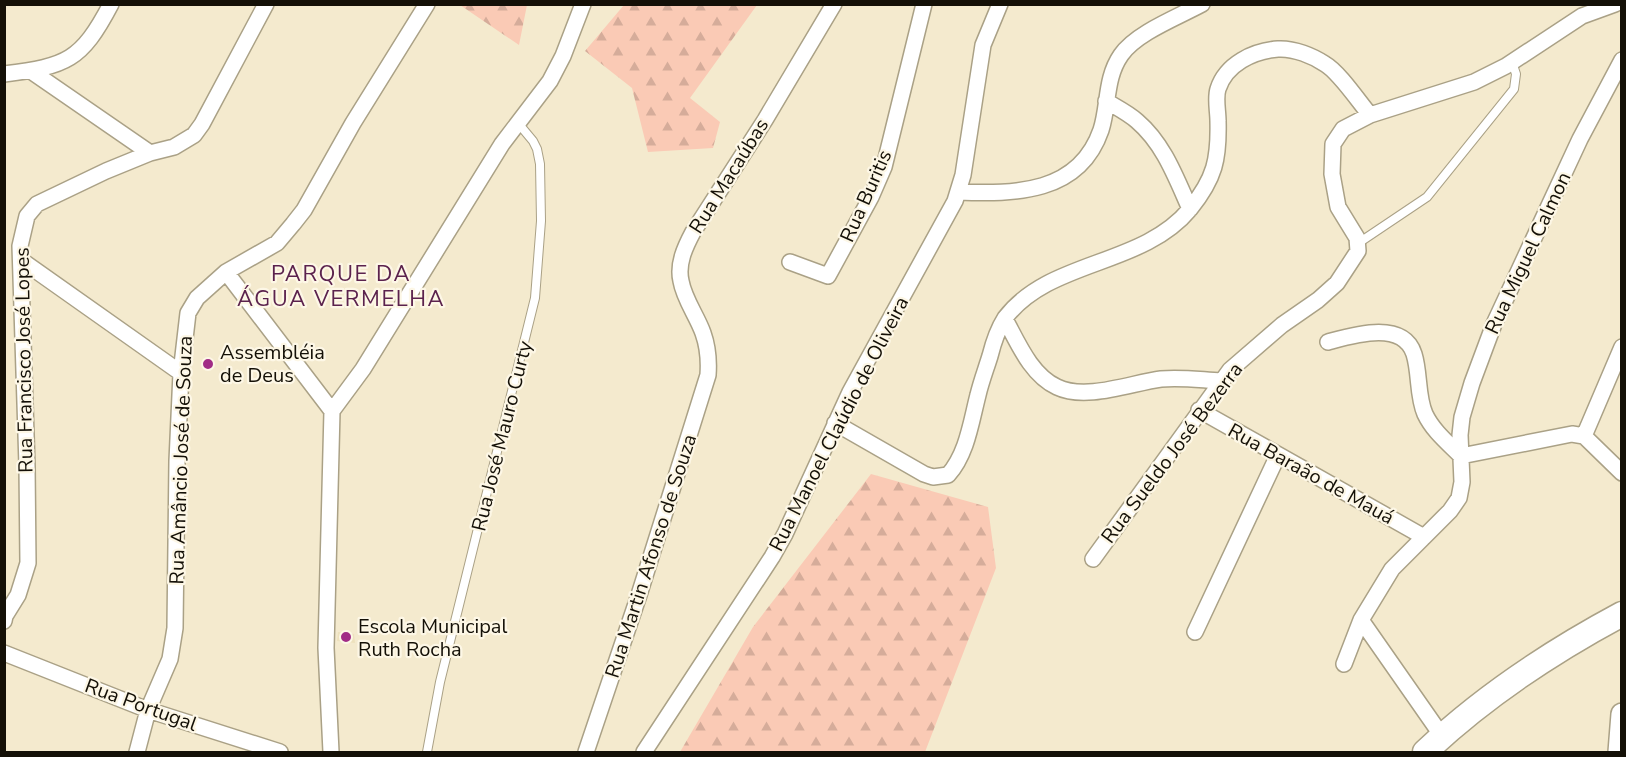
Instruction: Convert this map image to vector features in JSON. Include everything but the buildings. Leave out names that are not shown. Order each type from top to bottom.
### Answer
[{"type":"main road","points":[[1425,753],[1442,736],[1532,667],[1622,615]]},
{"type":"main road","points":[[1620,753],[1622,714]]},
{"type":"street","points":[[4,74],[32,71],[71,58],[83,50],[92,38],[111,4]]},
{"type":"street","name":"Rua Francisco José Lopes","points":[[4,621],[18,595],[27,563],[20,246],[27,216],[37,204],[86,180],[150,153],[174,147],[194,135],[266,4]]},
{"type":"street","name":"Rua Amâncio José de Souza","points":[[137,753],[148,710],[170,659],[176,628],[177,461],[181,373],[188,314],[197,298],[226,272],[277,243],[299,217],[353,123],[427,4]]},
{"type":"street","points":[[331,753],[326,648],[332,411],[363,369],[517,123],[550,81],[563,56],[583,4]]},
{"type":"street","name":"Rua Macaúbas","points":[[709,359],[704,334],[681,281],[680,265],[684,249],[834,4]]},
{"type":"street","name":"Rua Buritis","points":[[790,262],[828,276],[871,196],[884,167],[924,4]]},
{"type":"street","name":"Rua Manoel Claúdio de Oliveira","points":[[644,753],[772,556],[790,524],[850,392],[958,192],[963,175],[982,45],[1000,4]]},
{"type":"street","points":[[958,192],[1000,194],[1037,189],[1069,174],[1088,156],[1101,129],[1110,75],[1121,54],[1136,40],[1202,4]]},
{"type":"street","points":[[1357,244],[1357,238],[1338,207],[1332,174],[1333,144],[1343,129],[1370,115],[1474,82],[1512,62],[1582,16],[1615,4]]},
{"type":"street","points":[[835,423],[924,474],[933,477],[948,476],[954,469],[968,435],[993,343],[1005,319],[1026,297],[1052,282],[1148,243],[1170,228],[1190,209],[1215,168],[1218,148],[1217,90],[1230,68],[1249,56],[1279,49],[1306,54],[1328,65],[1370,115]]},
{"type":"street","name":"Rua Miguel Calmon","points":[[1344,664],[1361,620],[1392,569],[1450,511],[1459,498],[1462,482],[1460,435],[1462,417],[1472,383],[1494,324],[1580,139],[1622,60]]},
{"type":"street","points":[[32,71],[150,153]]},
{"type":"street","points":[[1106,101],[1137,121],[1156,142],[1170,164],[1190,209]]},
{"type":"street","name":"Rua Sueldo José Bezerra","points":[[1094,559],[1221,381],[1246,355],[1337,283],[1358,250],[1357,244]]},
{"type":"street","points":[[21,260],[181,373]]},
{"type":"street","points":[[226,272],[332,411]]},
{"type":"street","points":[[1005,319],[1024,355],[1040,375],[1057,387],[1074,392],[1090,392],[1162,379],[1221,381]]},
{"type":"street","points":[[1328,342],[1391,332],[1406,339],[1414,353],[1424,412],[1440,436],[1461,456],[1572,434],[1584,436],[1622,473]]},
{"type":"street","points":[[1584,436],[1622,347]]},
{"type":"street","name":"Rua Martin Afonso de Souza","points":[[586,753],[702,399],[709,359]]},
{"type":"street","name":"Rua Baraão de Mauá","points":[[1199,410],[1424,537]]},
{"type":"street","points":[[1195,632],[1278,455]]},
{"type":"street","points":[[1361,620],[1442,736]]},
{"type":"street","name":"Rua Portugal","points":[[4,652],[148,710],[280,753]]},
{"type":"lane","points":[[1357,244],[1427,197],[1514,89],[1516,74],[1512,62]]},
{"type":"lane","name":"Rua José Mauro Curty","points":[[427,753],[440,682],[535,298],[541,221],[540,164],[533,141],[517,123]]},
{"type":"shaded area","name":"Escola Municipal Ruth Rocha","points":[[338,632],[354,634],[355,643],[337,641]]},
{"type":"green space","points":[[460,5],[527,5],[519,45]]},
{"type":"green space","points":[[624,5],[757,5],[690,98],[720,122],[713,148],[648,152],[632,88],[585,51]]},
{"type":"green space","points":[[871,474],[988,507],[996,568],[925,752],[680,752],[753,627]]},
{"type":"place","name":"Assembléia de Deus","points":[[208,364]]},
{"type":"place","name":"Escola Municipal Ruth Rocha","points":[[346,637]]},
{"type":"district","name":"PARQUE DA ÁGUA VERMELHA","points":[[341,286]]}]
